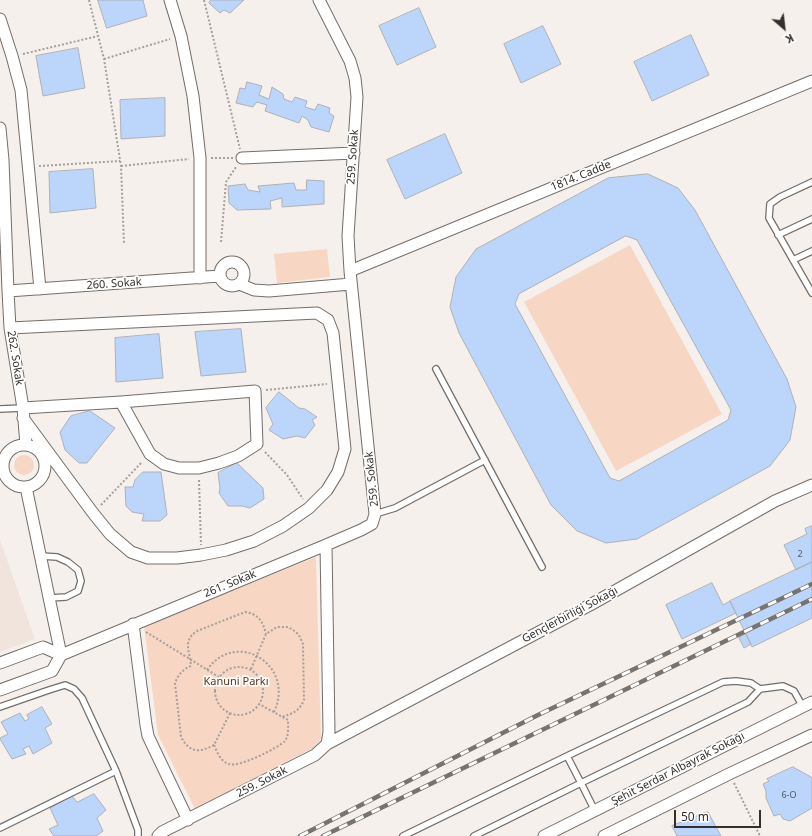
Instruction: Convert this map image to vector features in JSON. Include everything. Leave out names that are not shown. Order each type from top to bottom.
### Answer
[{"type":"street","points":[[170,0],[181,36],[193,96],[200,158],[200,278]]},
{"type":"street","name":"259. Sokak","points":[[319,0],[350,61],[356,78],[357,97],[348,236],[351,284],[376,514],[372,524],[326,545]]},
{"type":"street","points":[[0,19],[21,90],[40,289]]},
{"type":"street","name":"1814. Cadde","points":[[350,271],[812,81]]},
{"type":"street","name":"262. Sokak","points":[[0,128],[3,160],[4,274],[8,291],[10,328],[23,413],[26,445]]},
{"type":"street","points":[[242,158],[354,153]]},
{"type":"street","points":[[235,262],[241,266],[244,278],[239,284],[235,286],[227,285],[220,276],[220,272],[227,263],[235,262]]},
{"type":"street","name":"260. Sokak","points":[[8,291],[220,276]]},
{"type":"street","points":[[239,284],[254,290],[269,291],[351,284]]},
{"type":"street","points":[[10,328],[317,313],[328,320],[333,333],[345,450],[338,472],[327,490],[309,508],[283,526],[254,541],[226,550],[177,558],[148,558],[131,552],[110,534],[93,513],[23,413],[121,402],[255,391],[257,444],[238,456],[199,468],[179,468],[164,464],[150,454],[121,402]]},
{"type":"street","points":[[26,445],[38,451],[42,456],[45,469],[39,481],[33,485],[19,487],[12,484],[3,473],[2,461],[8,452],[13,448],[26,445]]},
{"type":"street","name":"Gençlerbirliği Sokağı","points":[[327,744],[590,605],[775,501],[812,486]]},
{"type":"street","points":[[0,690],[52,670],[61,655],[26,487]]},
{"type":"street","points":[[326,545],[330,732],[327,744]]},
{"type":"street","name":"261. Sokak","points":[[61,655],[326,545]]},
{"type":"street","points":[[134,624],[148,736],[188,820]]},
{"type":"street","points":[[0,663],[43,647],[61,655]]},
{"type":"street","name":"Şehit Serdar Albayrak Sokağı","points":[[544,836],[807,704]]},
{"type":"street","points":[[604,836],[729,774],[812,736]]},
{"type":"street","name":"259. Sokak","points":[[158,836],[162,832],[315,755],[327,744]]},
{"type":"lane","points":[[812,182],[780,197],[770,204],[769,218],[793,260],[810,284],[812,293]]},
{"type":"lane","points":[[778,235],[812,219]]},
{"type":"lane","points":[[793,260],[812,251]]},
{"type":"lane","points":[[436,368],[542,567]]},
{"type":"lane","points":[[0,409],[23,413]]},
{"type":"lane","points":[[376,514],[395,508],[485,460]]},
{"type":"lane","points":[[41,556],[57,557],[68,562],[78,570],[81,581],[78,591],[66,597],[49,598]]},
{"type":"lane","points":[[403,836],[566,756],[723,682],[736,681],[751,683],[760,689]]},
{"type":"lane","points":[[0,707],[65,685],[74,689],[82,698],[116,771],[138,830],[138,836]]},
{"type":"lane","points":[[474,836],[748,702],[760,689],[783,686],[794,691],[807,704]]},
{"type":"lane","points":[[566,756],[595,810]]},
{"type":"lane","points":[[0,828],[116,771]]},
{"type":"path","points":[[89,0],[104,59],[121,166],[124,244]]},
{"type":"path","points":[[204,0],[242,158],[226,182],[221,242]]},
{"type":"path","points":[[12,56],[98,36]]},
{"type":"path","points":[[104,59],[181,36]]},
{"type":"path","points":[[121,166],[200,158],[242,158]]},
{"type":"path","points":[[28,166],[120,161]]},
{"type":"path","points":[[255,391],[338,383]]},
{"type":"path","points":[[257,444],[287,475],[309,508]]},
{"type":"path","points":[[93,513],[150,454]]},
{"type":"path","points":[[199,468],[201,555]]},
{"type":"path","points":[[230,713],[214,745],[205,750],[200,750],[192,749],[185,744],[181,737],[175,683],[178,675],[191,666],[188,641],[197,631],[245,612],[251,613],[260,619],[266,634]]},
{"type":"path","points":[[134,624],[219,677]]},
{"type":"path","points":[[251,669],[266,634],[277,627],[286,627],[292,629],[299,635],[303,644],[304,700],[300,707],[293,713],[282,717]]},
{"type":"path","points":[[207,670],[218,658],[239,651],[250,653],[264,660],[273,671],[278,682],[279,695],[274,712]]},
{"type":"path","points":[[239,666],[251,669],[259,676],[263,683],[264,691],[262,699],[252,711],[245,714],[236,715],[230,713],[222,708],[217,701],[215,693],[219,677],[224,671],[231,668],[239,666]]},
{"type":"path","points":[[214,745],[222,759],[229,765],[237,765],[279,746],[286,740],[288,720],[259,704]]},
{"type":"path","points":[[729,774],[760,836]]},
{"type":"shaded area","points":[[0,540],[35,639],[0,652]]},
{"type":"green space","points":[[630,245],[722,414],[616,471],[524,302]]},
{"type":"green space","points":[[327,249],[330,277],[277,283],[274,254]]},
{"type":"green space","points":[[24,455],[31,458],[34,465],[31,472],[24,475],[17,472],[14,465],[17,458]]},
{"type":"green space","name":"Kanuni Parkı","points":[[316,557],[321,739],[313,748],[195,809],[158,735],[144,626]]},
{"type":"building","points":[[98,0],[143,0],[147,16],[107,28]]},
{"type":"building","points":[[211,0],[244,0],[230,13],[224,10],[220,13],[209,3]]},
{"type":"building","points":[[419,8],[436,47],[397,65],[379,26]]},
{"type":"building","points":[[543,26],[561,64],[521,83],[504,44]]},
{"type":"building","points":[[691,35],[709,75],[652,101],[634,62]]},
{"type":"building","points":[[78,48],[85,88],[43,96],[36,56]]},
{"type":"building","points":[[247,82],[262,86],[259,95],[269,99],[272,87],[283,94],[284,99],[292,102],[295,97],[307,101],[305,107],[315,110],[318,104],[330,108],[329,113],[334,116],[329,132],[311,127],[308,120],[302,116],[299,123],[265,111],[267,105],[257,102],[253,107],[236,103],[240,88],[245,89]]},
{"type":"building","points":[[165,98],[165,136],[121,139],[120,100]]},
{"type":"building","points":[[445,134],[462,173],[405,199],[387,160]]},
{"type":"building","points":[[93,169],[96,208],[50,213],[49,172]]},
{"type":"building","points":[[648,174],[678,188],[695,210],[787,379],[796,407],[790,440],[770,466],[637,539],[606,543],[577,531],[551,505],[459,333],[450,307],[456,277],[476,249],[608,178]],"holes":[[[626,236],[637,240],[731,410],[728,420],[619,481],[610,478],[515,304],[519,294]]]},
{"type":"building","points":[[307,180],[324,181],[324,204],[282,207],[282,198],[270,201],[271,209],[237,210],[229,203],[228,186],[245,184],[248,190],[260,192],[258,186],[294,183],[296,190],[306,190]]},
{"type":"building","points":[[241,329],[246,372],[201,376],[195,332]]},
{"type":"building","points":[[159,334],[163,378],[116,382],[115,338]]},
{"type":"building","points":[[279,392],[299,408],[305,409],[317,417],[312,420],[315,425],[305,438],[297,436],[283,439],[269,430],[273,424],[266,408]]},
{"type":"building","points":[[90,411],[115,428],[87,463],[79,463],[65,450],[60,432],[71,416]]},
{"type":"building","points":[[237,463],[263,488],[264,499],[250,508],[242,506],[228,506],[219,493],[220,488],[218,473]]},
{"type":"building","points":[[143,472],[161,472],[167,515],[160,521],[142,521],[144,514],[132,512],[126,506],[125,487],[133,487],[135,480]]},
{"type":"building","points":[[812,526],[812,562],[796,570],[784,545],[807,534],[805,529]]},
{"type":"building","points":[[812,562],[812,618],[752,647],[730,601]]},
{"type":"building","points":[[712,583],[723,605],[730,601],[736,613],[682,639],[666,605]]},
{"type":"building","points":[[746,634],[751,644],[744,648],[739,638]]},
{"type":"building","points":[[42,707],[52,724],[45,728],[52,743],[33,754],[29,746],[23,749],[26,754],[12,759],[0,739],[8,734],[1,722],[20,713],[25,721],[29,719],[27,715]]},
{"type":"building","points":[[793,767],[812,779],[812,808],[790,821],[783,819],[780,814],[774,816],[766,798],[766,791],[763,784],[769,781],[767,779]]},
{"type":"building","points":[[94,794],[106,810],[97,818],[103,831],[96,836],[54,836],[49,829],[58,825],[50,808],[72,796],[77,802]]},
{"type":"building","points":[[708,812],[721,836],[677,836],[672,826]]},
{"type":"railway","points":[[300,836],[538,715],[812,584]]},
{"type":"railway","points":[[323,836],[812,599]]}]
